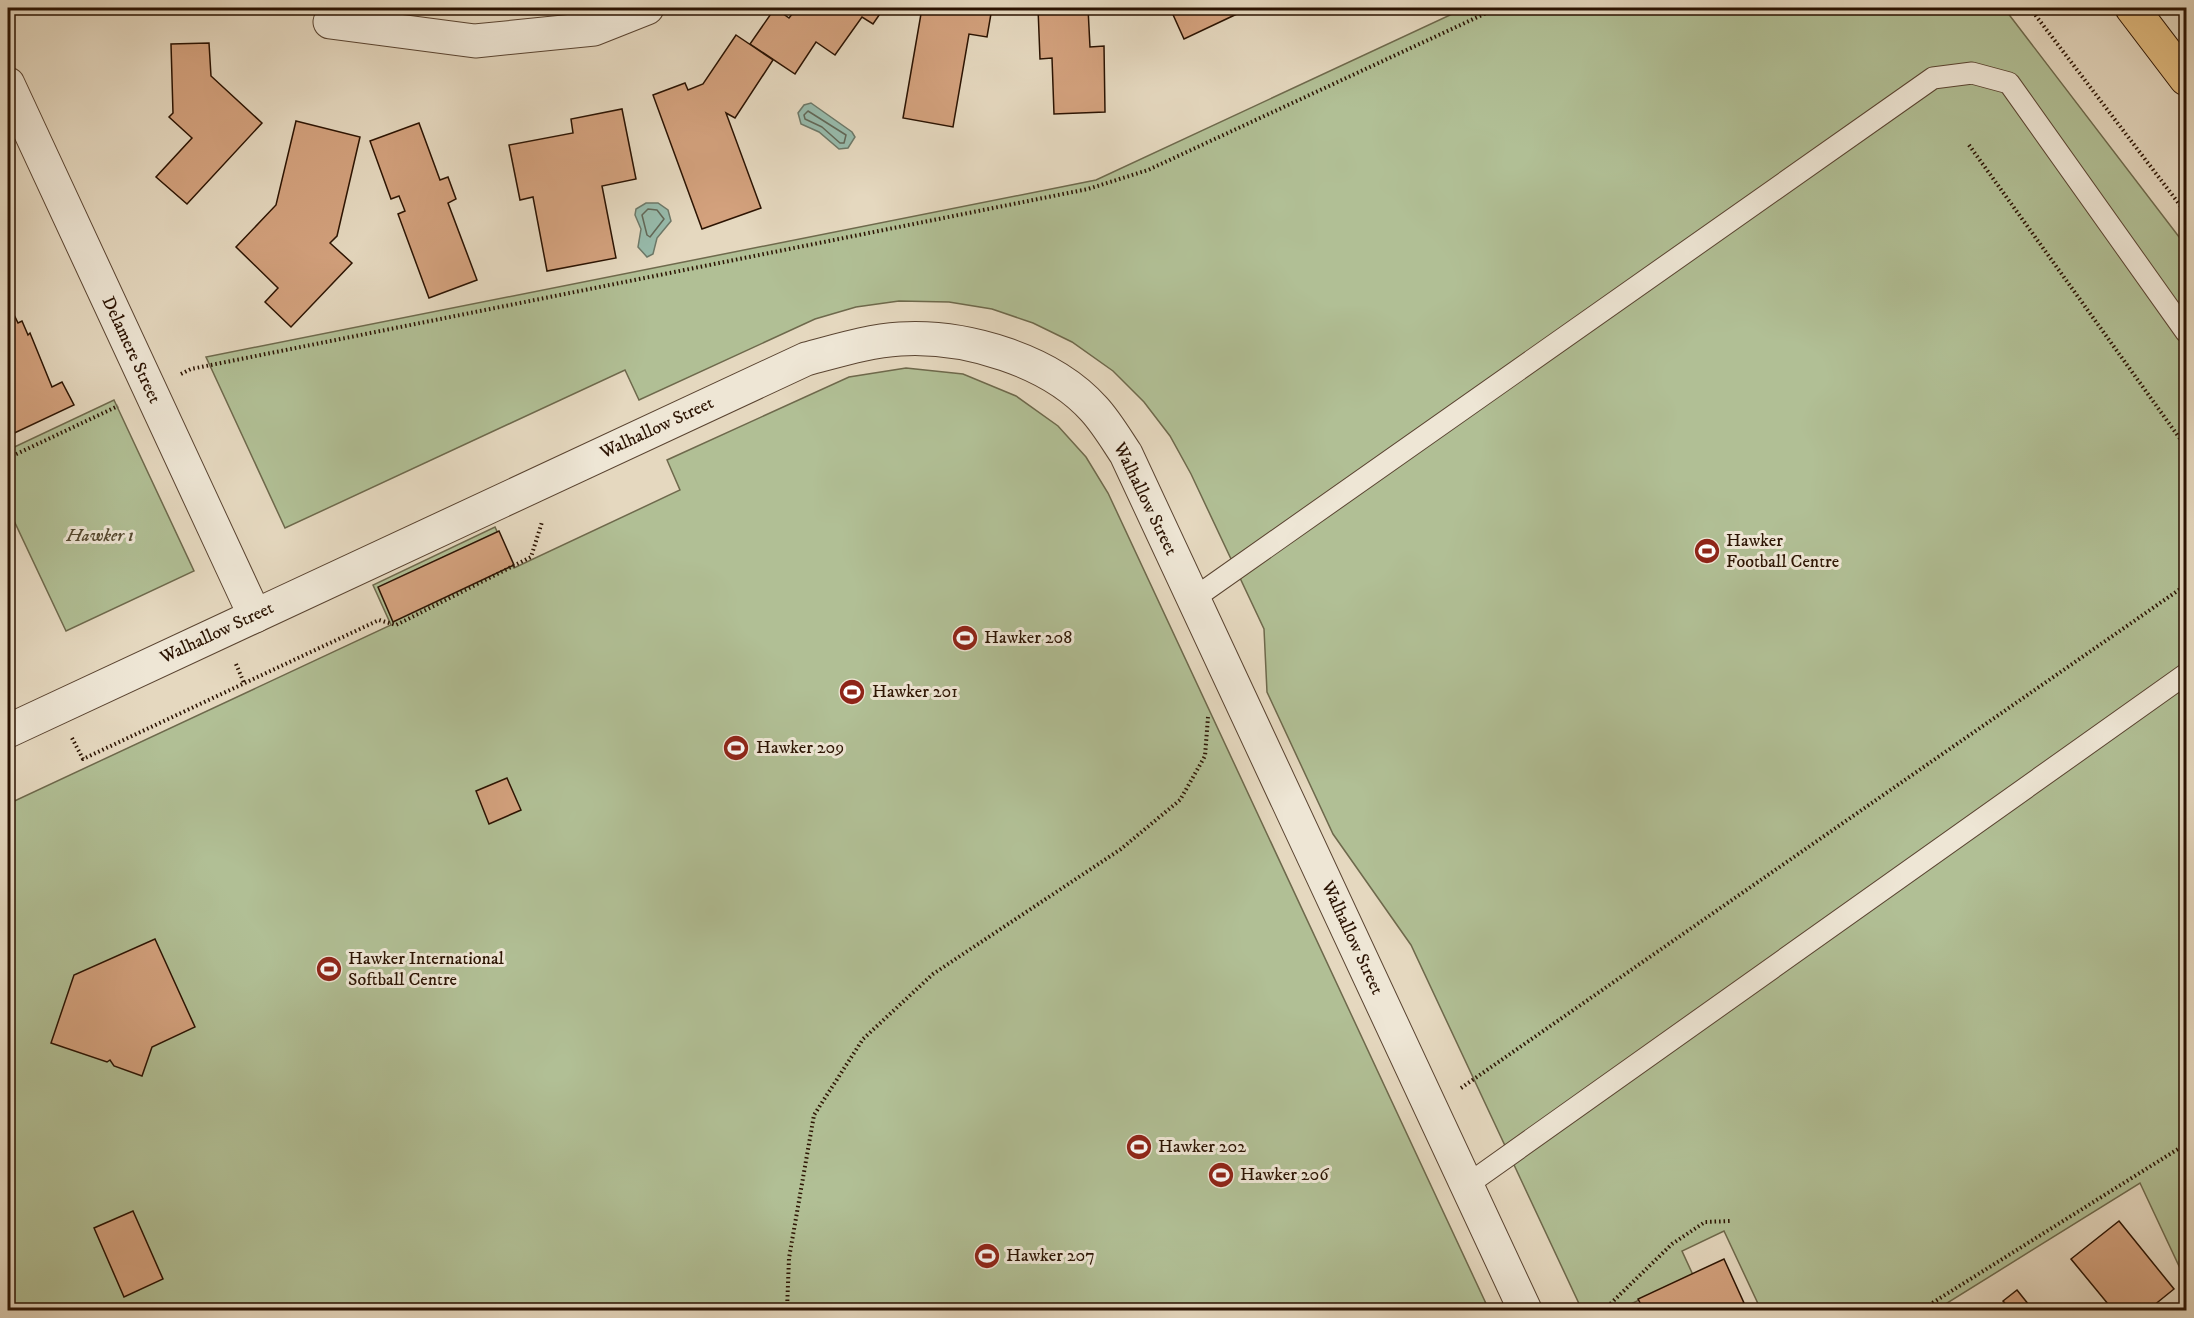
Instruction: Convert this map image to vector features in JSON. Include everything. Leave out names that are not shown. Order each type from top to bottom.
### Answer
[{"type":"main road","points":[[2132,8],[2187,79]]},
{"type":"street","points":[[330,22],[475,41],[594,29],[647,8]]},
{"type":"street","name":"Delamere Street","points":[[8,84],[255,616]]},
{"type":"street","name":"Walhallow Street","points":[[8,731],[806,359],[870,342],[902,339],[965,343],[1023,360],[1049,373],[1094,408],[1126,454],[1526,1311]]},
{"type":"lane","points":[[1193,600],[1933,78],[1972,73],[2009,83],[2187,332]]},
{"type":"lane","points":[[1467,1185],[2187,674]]},
{"type":"path","points":[[8,458],[150,391],[191,369],[1088,189],[1148,170],[1497,8]]},
{"type":"path","points":[[2030,8],[2187,213]]},
{"type":"path","points":[[1969,145],[2187,447]]},
{"type":"path","points":[[56,709],[83,759],[379,620],[396,625],[531,557],[543,521]]},
{"type":"path","points":[[1432,1108],[2187,585]]},
{"type":"path","points":[[787,1311],[789,1258],[814,1115],[863,1039],[933,974],[1121,849],[1180,800],[1205,756],[1208,707],[1237,690]]},
{"type":"path","points":[[1921,1311],[2187,1144]]},
{"type":"path","points":[[1604,1311],[1672,1244],[1705,1222],[1730,1221]]},
{"type":"green space","name":"Hawker Football Centre","points":[[1465,8],[2004,8],[2186,246],[2186,1281],[2140,1183],[1936,1310],[1761,1310],[1724,1231],[1682,1251],[1693,1275],[1618,1310],[1582,1310],[1411,945],[1333,834],[1267,692],[1264,629],[1191,474],[1170,436],[1144,402],[1113,371],[1072,342],[1033,323],[992,309],[949,302],[899,301],[856,307],[815,319],[639,400],[625,370],[285,528],[206,357],[1096,180]]},
{"type":"green space","points":[[906,368],[963,374],[1016,396],[1058,426],[1086,457],[1108,493],[1489,1310],[8,1310],[8,804],[391,625],[373,585],[495,527],[514,568],[680,490],[667,460],[849,377]]},
{"type":"green space","name":"Hawker 1","points":[[114,400],[194,571],[66,631],[8,508],[8,450]]},
{"type":"water","points":[[811,103],[852,132],[855,137],[848,148],[839,149],[819,132],[801,124],[798,113],[804,105]]},
{"type":"water","points":[[646,203],[658,203],[668,210],[671,221],[657,238],[653,254],[647,257],[638,247],[641,229],[635,215],[636,209]]},
{"type":"building","points":[[775,8],[789,18],[797,8],[884,8],[873,24],[862,17],[835,55],[816,42],[795,74],[750,44]]},
{"type":"building","points":[[922,8],[992,8],[987,37],[969,34],[953,127],[903,118]]},
{"type":"building","points":[[1038,8],[1088,8],[1090,47],[1104,46],[1105,112],[1054,114],[1052,58],[1040,59]]},
{"type":"building","points":[[1170,8],[1237,8],[1239,13],[1184,39]]},
{"type":"building","points":[[736,35],[773,60],[735,118],[726,113],[761,208],[702,229],[653,95],[685,83],[688,90],[703,84]]},
{"type":"building","points":[[209,43],[211,76],[262,123],[187,204],[156,177],[192,138],[169,117],[173,113],[171,44]]},
{"type":"building","points":[[622,109],[636,179],[602,186],[616,258],[547,271],[533,197],[520,200],[509,145],[573,133],[571,119]]},
{"type":"building","points":[[296,121],[360,137],[337,236],[330,243],[352,263],[291,327],[265,302],[278,288],[236,247],[276,205]]},
{"type":"building","points":[[419,123],[440,180],[448,177],[456,199],[448,203],[477,280],[429,298],[398,214],[405,211],[399,196],[391,199],[370,141]]},
{"type":"building","points":[[8,302],[18,323],[22,321],[28,335],[30,333],[52,387],[62,382],[74,405],[8,436]]},
{"type":"building","points":[[499,531],[514,565],[393,622],[378,587]]},
{"type":"building","points":[[507,778],[521,810],[489,824],[476,791]]},
{"type":"building","points":[[155,939],[195,1027],[152,1047],[142,1076],[114,1066],[110,1060],[107,1062],[51,1043],[74,975]]},
{"type":"building","points":[[133,1211],[163,1279],[124,1297],[94,1228]]},
{"type":"building","points":[[2119,1221],[2174,1289],[2148,1310],[2113,1310],[2071,1259]]},
{"type":"building","points":[[1724,1259],[1744,1303],[1729,1310],[1644,1310],[1638,1299]]},
{"type":"building","points":[[2017,1290],[2033,1310],[2011,1310],[2003,1301]]},
{"type":"place","name":"Hawker Football Centre","points":[[1707,551]]},
{"type":"place","name":"Hawker 208","points":[[965,638]]},
{"type":"place","name":"Hawker 201","points":[[852,692]]},
{"type":"place","name":"Hawker 209","points":[[736,748]]},
{"type":"place","name":"Hawker International Softball Centre","points":[[329,969]]},
{"type":"place","name":"Hawker 202","points":[[1139,1147]]},
{"type":"place","name":"Hawker 206","points":[[1221,1175]]},
{"type":"place","name":"Hawker 207","points":[[987,1256]]}]
